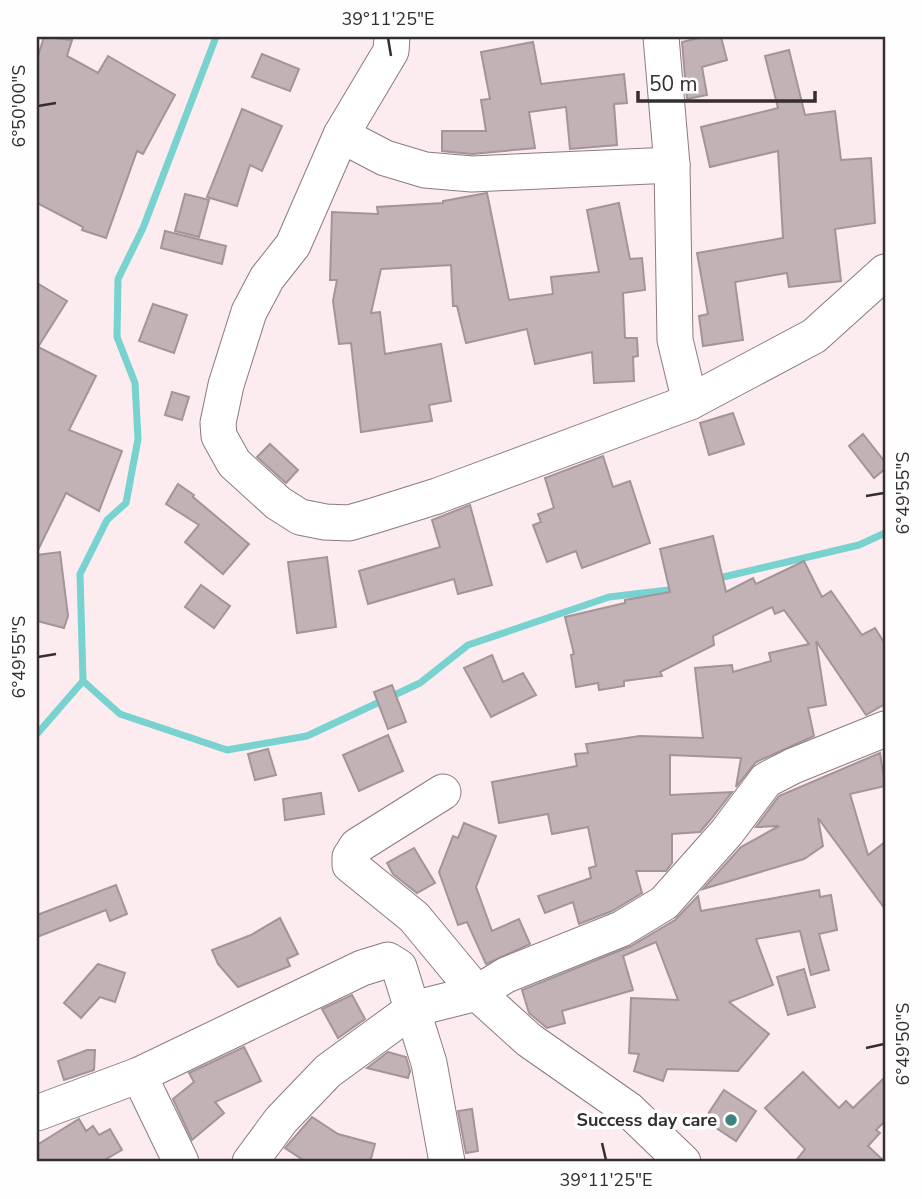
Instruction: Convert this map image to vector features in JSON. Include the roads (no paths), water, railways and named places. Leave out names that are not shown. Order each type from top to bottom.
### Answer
[{"type":"street","points":[[392,37],[391,51],[341,135],[293,245],[267,278],[249,312],[226,385],[218,423],[219,436],[234,463],[278,503],[300,517],[325,523],[349,523],[437,496],[690,402],[814,337],[885,272]]},
{"type":"street","points":[[661,37],[672,165],[675,340],[690,402]]},
{"type":"street","points":[[341,135],[385,158],[415,167],[472,174],[672,165]]},
{"type":"street","points":[[250,1162],[281,1120],[328,1071],[413,1009],[477,993],[506,975],[621,929],[664,902],[727,832],[766,780],[793,766],[885,729]]},
{"type":"street","points":[[443,792],[357,846],[350,857],[350,865],[414,917],[477,993],[529,1040],[629,1110],[683,1162]]},
{"type":"street","points":[[37,1113],[139,1075],[376,962],[388,960],[399,967],[413,1009],[437,1097],[447,1162]]},
{"type":"street","points":[[139,1075],[181,1162]]},
{"type":"waterway","points":[[37,734],[83,681],[80,574],[107,520],[126,503],[138,439],[135,383],[117,337],[118,279],[143,228],[216,37]]},
{"type":"waterway","points":[[715,579],[859,545],[885,533]]},
{"type":"waterway","points":[[83,681],[120,714],[227,750],[307,736],[420,683],[468,645],[609,597],[677,589]]},
{"type":"place","name":"Success day care","points":[[731,1120]]}]
